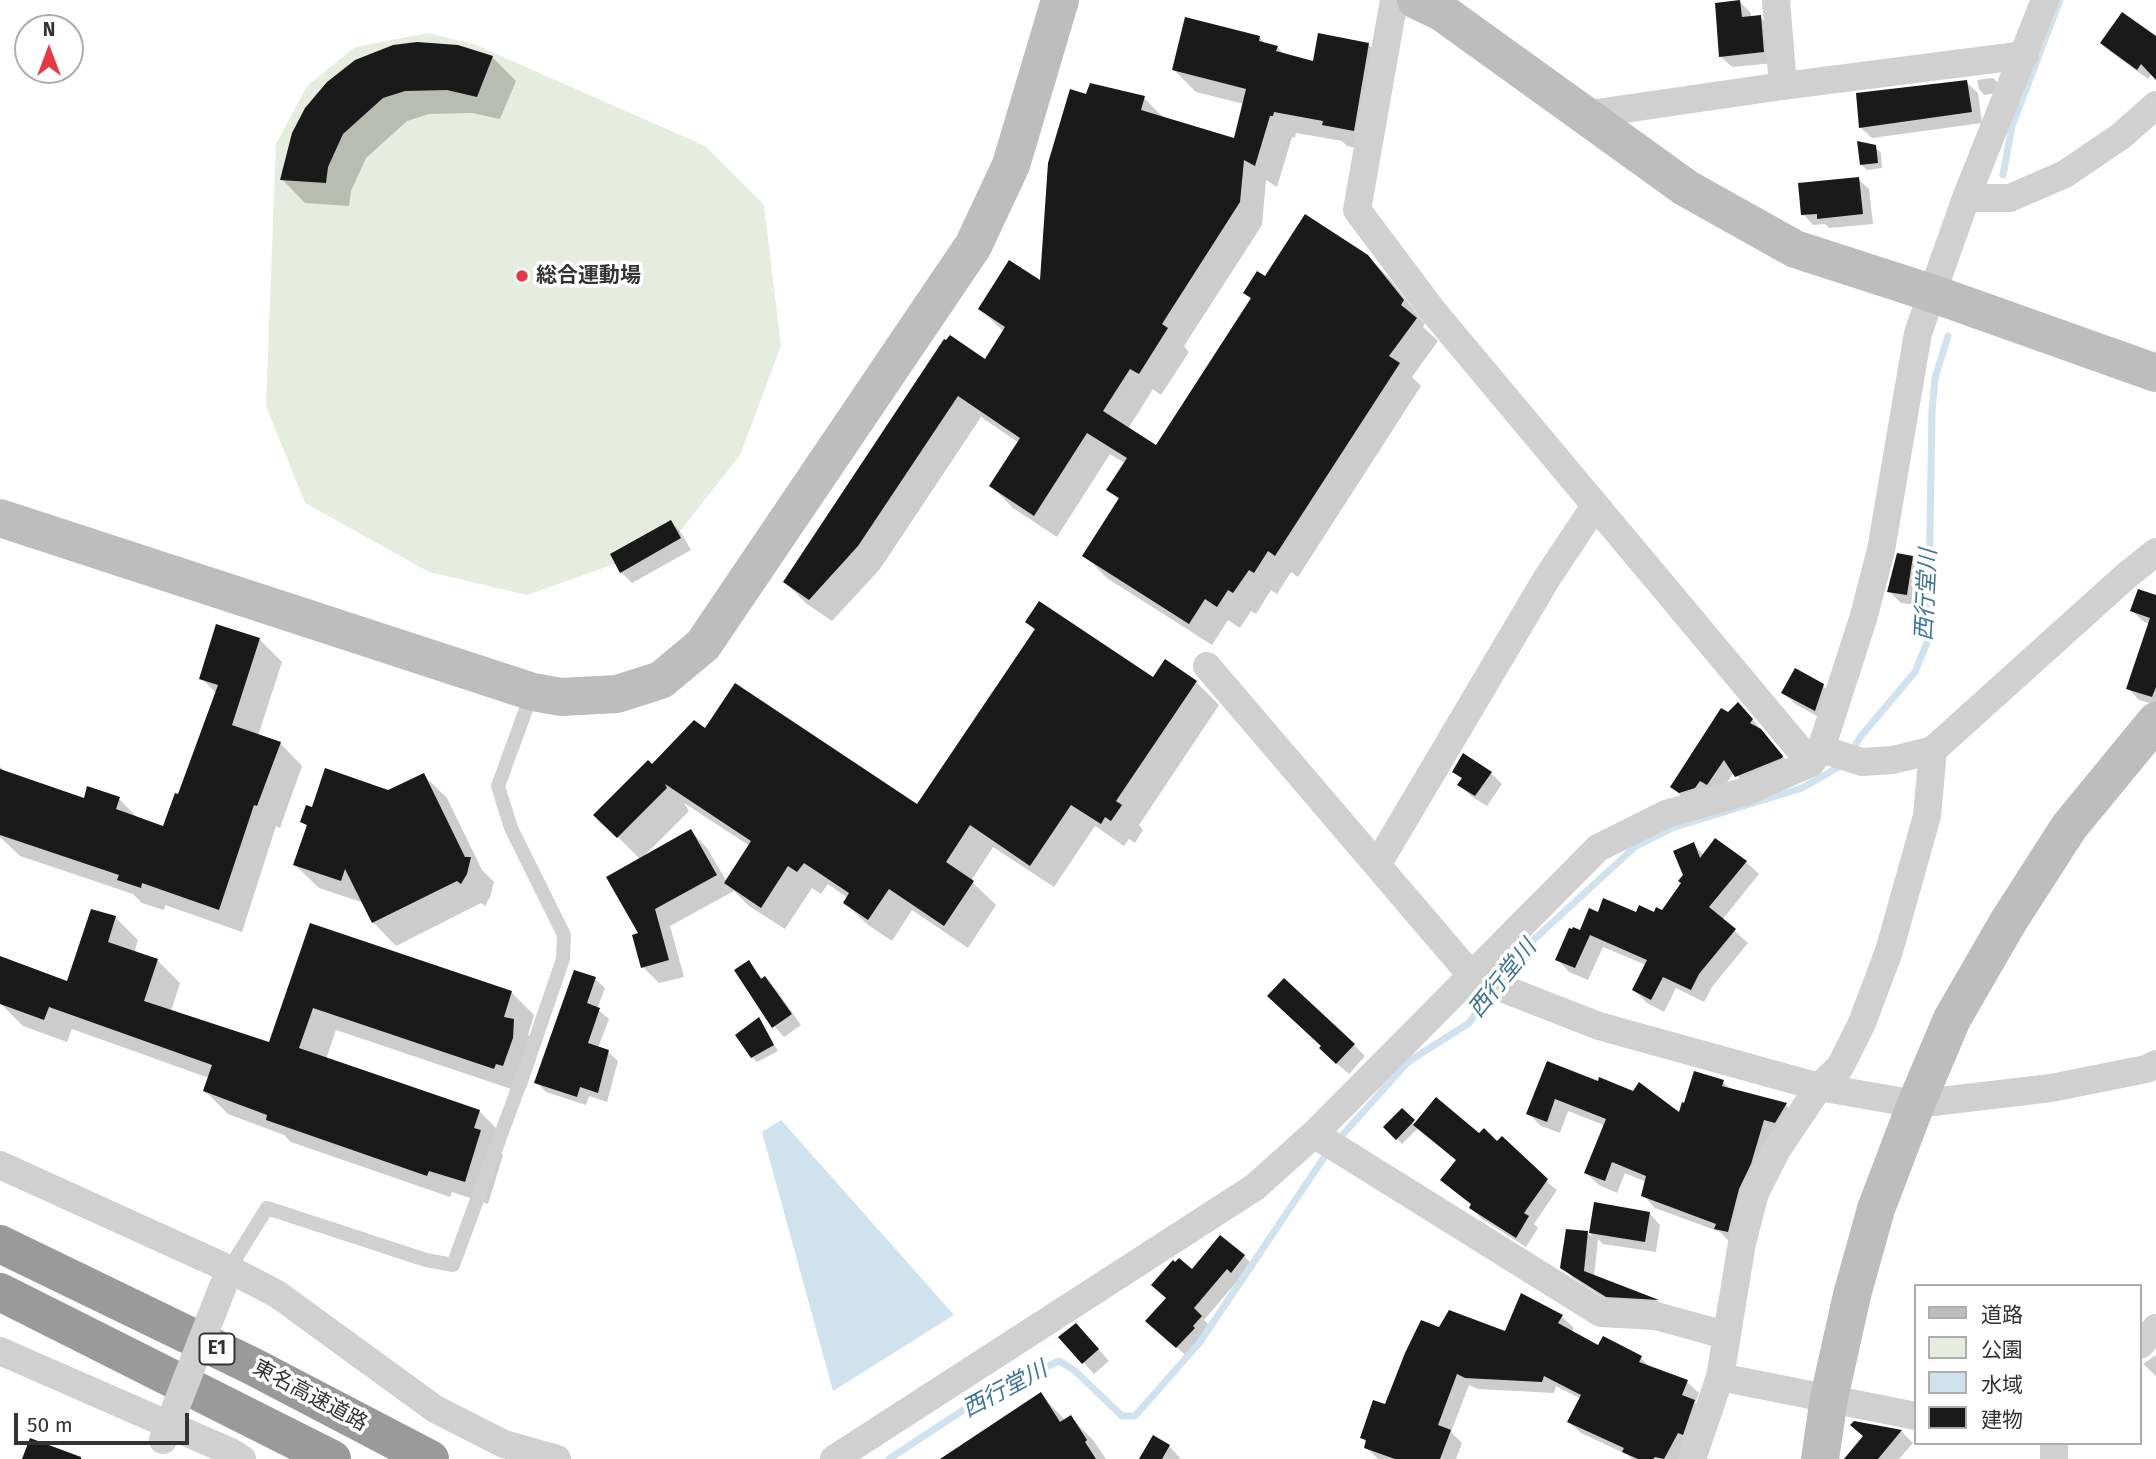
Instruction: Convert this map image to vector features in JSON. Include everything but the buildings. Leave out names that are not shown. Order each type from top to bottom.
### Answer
[{"type":"highway","name":"東名高速道路","points":[[0,1244],[252,1366],[430,1459]]},
{"type":"highway","name":"E1","points":[[0,1292],[332,1459]]},
{"type":"street","points":[[0,518],[533,692],[561,697],[617,694],[661,680],[702,645],[972,246],[1011,165],[1060,0]]},
{"type":"street","points":[[1394,0],[1357,210],[1432,310],[1595,506],[1816,756]]},
{"type":"street","points":[[1416,0],[1443,13],[1686,188],[1795,249],[1931,293],[2156,373]]},
{"type":"street","points":[[1776,0],[1783,86]]},
{"type":"street","points":[[1816,756],[1863,619],[1881,550],[1918,333],[1931,293],[1987,198],[2025,55],[2045,0]]},
{"type":"street","points":[[1583,115],[2025,55]]},
{"type":"street","points":[[1987,198],[2065,174],[2121,136],[2156,105]]},
{"type":"street","points":[[1377,865],[1547,578],[1595,506]]},
{"type":"street","points":[[834,1459],[1327,1142],[1487,982],[1598,848],[1666,814],[1746,791],[1816,756],[1862,762],[1893,760],[1933,750],[2156,552]]},
{"type":"street","points":[[1207,666],[1377,865],[1487,982],[1599,1026],[1819,1087],[1916,1104],[2051,1087],[2146,1069],[2156,1064]]},
{"type":"street","points":[[1820,1459],[1829,1398],[1852,1295],[1876,1209],[1952,1020],[2015,911],[2068,827],[2156,721]]},
{"type":"street","points":[[1692,1459],[1720,1377],[1742,1243],[1755,1193],[1778,1148],[1819,1087],[1840,1067],[1862,1023],[1889,951],[1927,816],[1933,750]]},
{"type":"street","points":[[1327,1142],[1601,1313],[1656,1316],[1725,1335]]},
{"type":"street","points":[[0,1165],[226,1277],[276,1294],[435,1409],[505,1444],[557,1459]]},
{"type":"street","points":[[160,1450],[226,1277]]},
{"type":"street","points":[[2142,1343],[2156,1328]]},
{"type":"street","points":[[0,1351],[242,1459]]},
{"type":"street","points":[[1720,1377],[1914,1416]]},
{"type":"lane","points":[[226,1277],[267,1208],[426,1259],[453,1265],[563,959],[564,935],[511,828],[498,786],[533,692]]},
{"type":"green space","name":"総合運動場","points":[[428,33],[476,45],[705,146],[764,205],[781,346],[740,455],[670,544],[527,595],[429,572],[305,503],[266,406],[276,144],[307,86],[355,47]]},
{"type":"water","points":[[781,1120],[954,1315],[833,1391],[762,1132]]},
{"type":"waterway","name":"西行堂川","points":[[2003,175],[2012,126],[2060,0]]},
{"type":"waterway","name":"西行堂川","points":[[1851,752],[1861,736],[1915,672],[1928,640],[1932,410],[1935,378],[1948,336]]},
{"type":"waterway","name":"西行堂川","points":[[1499,980],[1517,955],[1636,846],[1672,828],[1802,788],[1842,765]]},
{"type":"waterway","name":"西行堂川","points":[[1337,1141],[1408,1062],[1469,1023],[1492,990]]},
{"type":"waterway","name":"西行堂川","points":[[889,1459],[986,1395],[1059,1361],[1074,1370],[1122,1416],[1135,1416],[1200,1342],[1329,1150]]},
{"type":"place","name":"総合運動場","points":[[522,276]]}]
